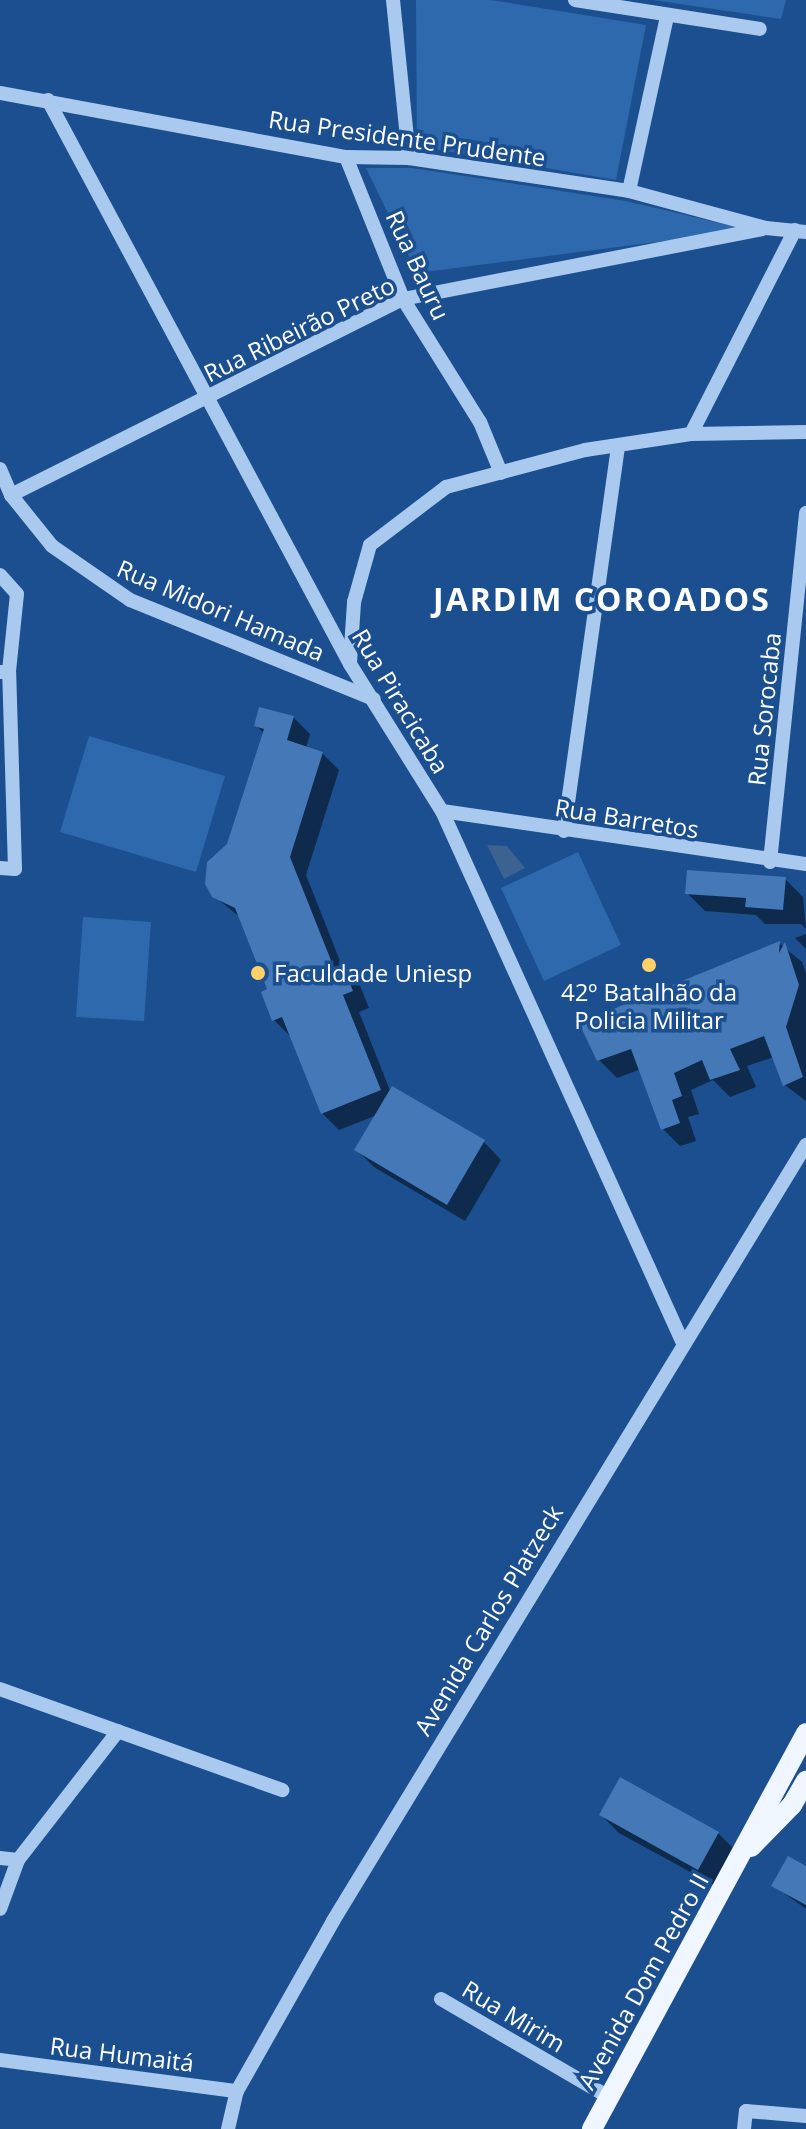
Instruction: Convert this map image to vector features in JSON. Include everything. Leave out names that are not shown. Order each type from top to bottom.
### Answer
[{"type":"main road","name":"Avenida Dom Pedro II","points":[[592,2129],[607,2096],[740,1859],[771,1792],[806,1733]]},
{"type":"main road","name":"Avenida Dom Pedro II","points":[[740,1859],[799,1806],[806,1781]]},
{"type":"street","points":[[393,0],[409,158]]},
{"type":"street","points":[[575,0],[760,29]]},
{"type":"street","points":[[629,191],[667,16]]},
{"type":"street","name":"Rua Presidente Prudente","points":[[0,93],[346,157],[409,158],[629,191],[766,228],[801,231]]},
{"type":"street","name":"Rua Piracicaba","points":[[48,100],[350,664],[377,700],[442,811],[682,1341]]},
{"type":"street","name":"Rua Bauru","points":[[346,157],[403,299],[480,422],[501,473]]},
{"type":"street","name":"Rua Ribeirão Preto","points":[[11,495],[403,299],[766,228]]},
{"type":"street","points":[[691,434],[801,231]]},
{"type":"street","points":[[350,664],[354,602],[370,545],[446,487],[585,450],[691,434],[806,432]]},
{"type":"street","points":[[564,831],[618,447]]},
{"type":"street","name":"Rua Midori Hamada","points":[[0,469],[11,495],[52,546],[130,600],[377,700]]},
{"type":"street","name":"Rua Sorocaba","points":[[770,862],[806,513]]},
{"type":"street","points":[[0,575],[17,594],[4,672],[15,869],[0,868]]},
{"type":"street","name":"Rua Barretos","points":[[442,811],[770,862],[806,864]]},
{"type":"street","name":"Avenida Carlos Platzeck","points":[[228,2129],[237,2091],[333,1921],[682,1341],[806,1145]]},
{"type":"street","points":[[0,1689],[282,1790]]},
{"type":"street","points":[[0,1909],[18,1860],[118,1731]]},
{"type":"street","points":[[771,1792],[799,1806]]},
{"type":"street","points":[[0,1858],[18,1860]]},
{"type":"street","name":"Rua Mirim","points":[[441,1999],[607,2096]]},
{"type":"street","name":"Rua Humaitá","points":[[0,2060],[237,2091]]},
{"type":"street","points":[[744,2129],[746,2111],[806,2116]]},
{"type":"shaded area","points":[[416,0],[491,0],[646,25],[616,180],[417,146]]},
{"type":"shaded area","points":[[653,0],[786,0],[781,19]]},
{"type":"shaded area","points":[[366,168],[412,168],[626,201],[749,230],[417,273]]},
{"type":"shaded area","points":[[89,736],[225,776],[196,872],[60,832]]},
{"type":"shaded area","points":[[487,845],[507,846],[525,868],[504,879]]},
{"type":"shaded area","points":[[578,852],[621,945],[544,981],[501,888]]},
{"type":"shaded area","points":[[83,917],[151,922],[144,1021],[76,1017]]},
{"type":"building","points":[[259,707],[294,716],[287,740],[323,752],[290,857],[334,968],[342,964],[353,991],[343,995],[381,1090],[321,1114],[282,1017],[272,1021],[261,992],[267,989],[235,908],[212,897],[205,884],[207,862],[227,844],[264,729],[254,726]]},
{"type":"building","points":[[687,870],[786,877],[783,910],[745,907],[746,898],[685,894]]},
{"type":"building","points":[[780,941],[779,953],[785,942],[799,985],[786,1027],[803,1077],[783,1086],[764,1036],[730,1049],[740,1070],[710,1080],[702,1060],[674,1073],[682,1096],[672,1100],[680,1123],[661,1130],[631,1049],[597,1061],[579,1023]]},
{"type":"building","points":[[392,1086],[485,1140],[447,1205],[354,1150]]},
{"type":"building","points":[[620,1777],[719,1832],[698,1870],[599,1815]]},
{"type":"building","points":[[788,1856],[806,1866],[806,1905],[771,1886]]},
{"type":"place","name":"42º Batalhão da Policia Militar","points":[[649,965]]},
{"type":"place","name":"Faculdade Uniesp","points":[[258,973]]},
{"type":"district","name":"JARDIM COROADOS","points":[[602,599]]}]
